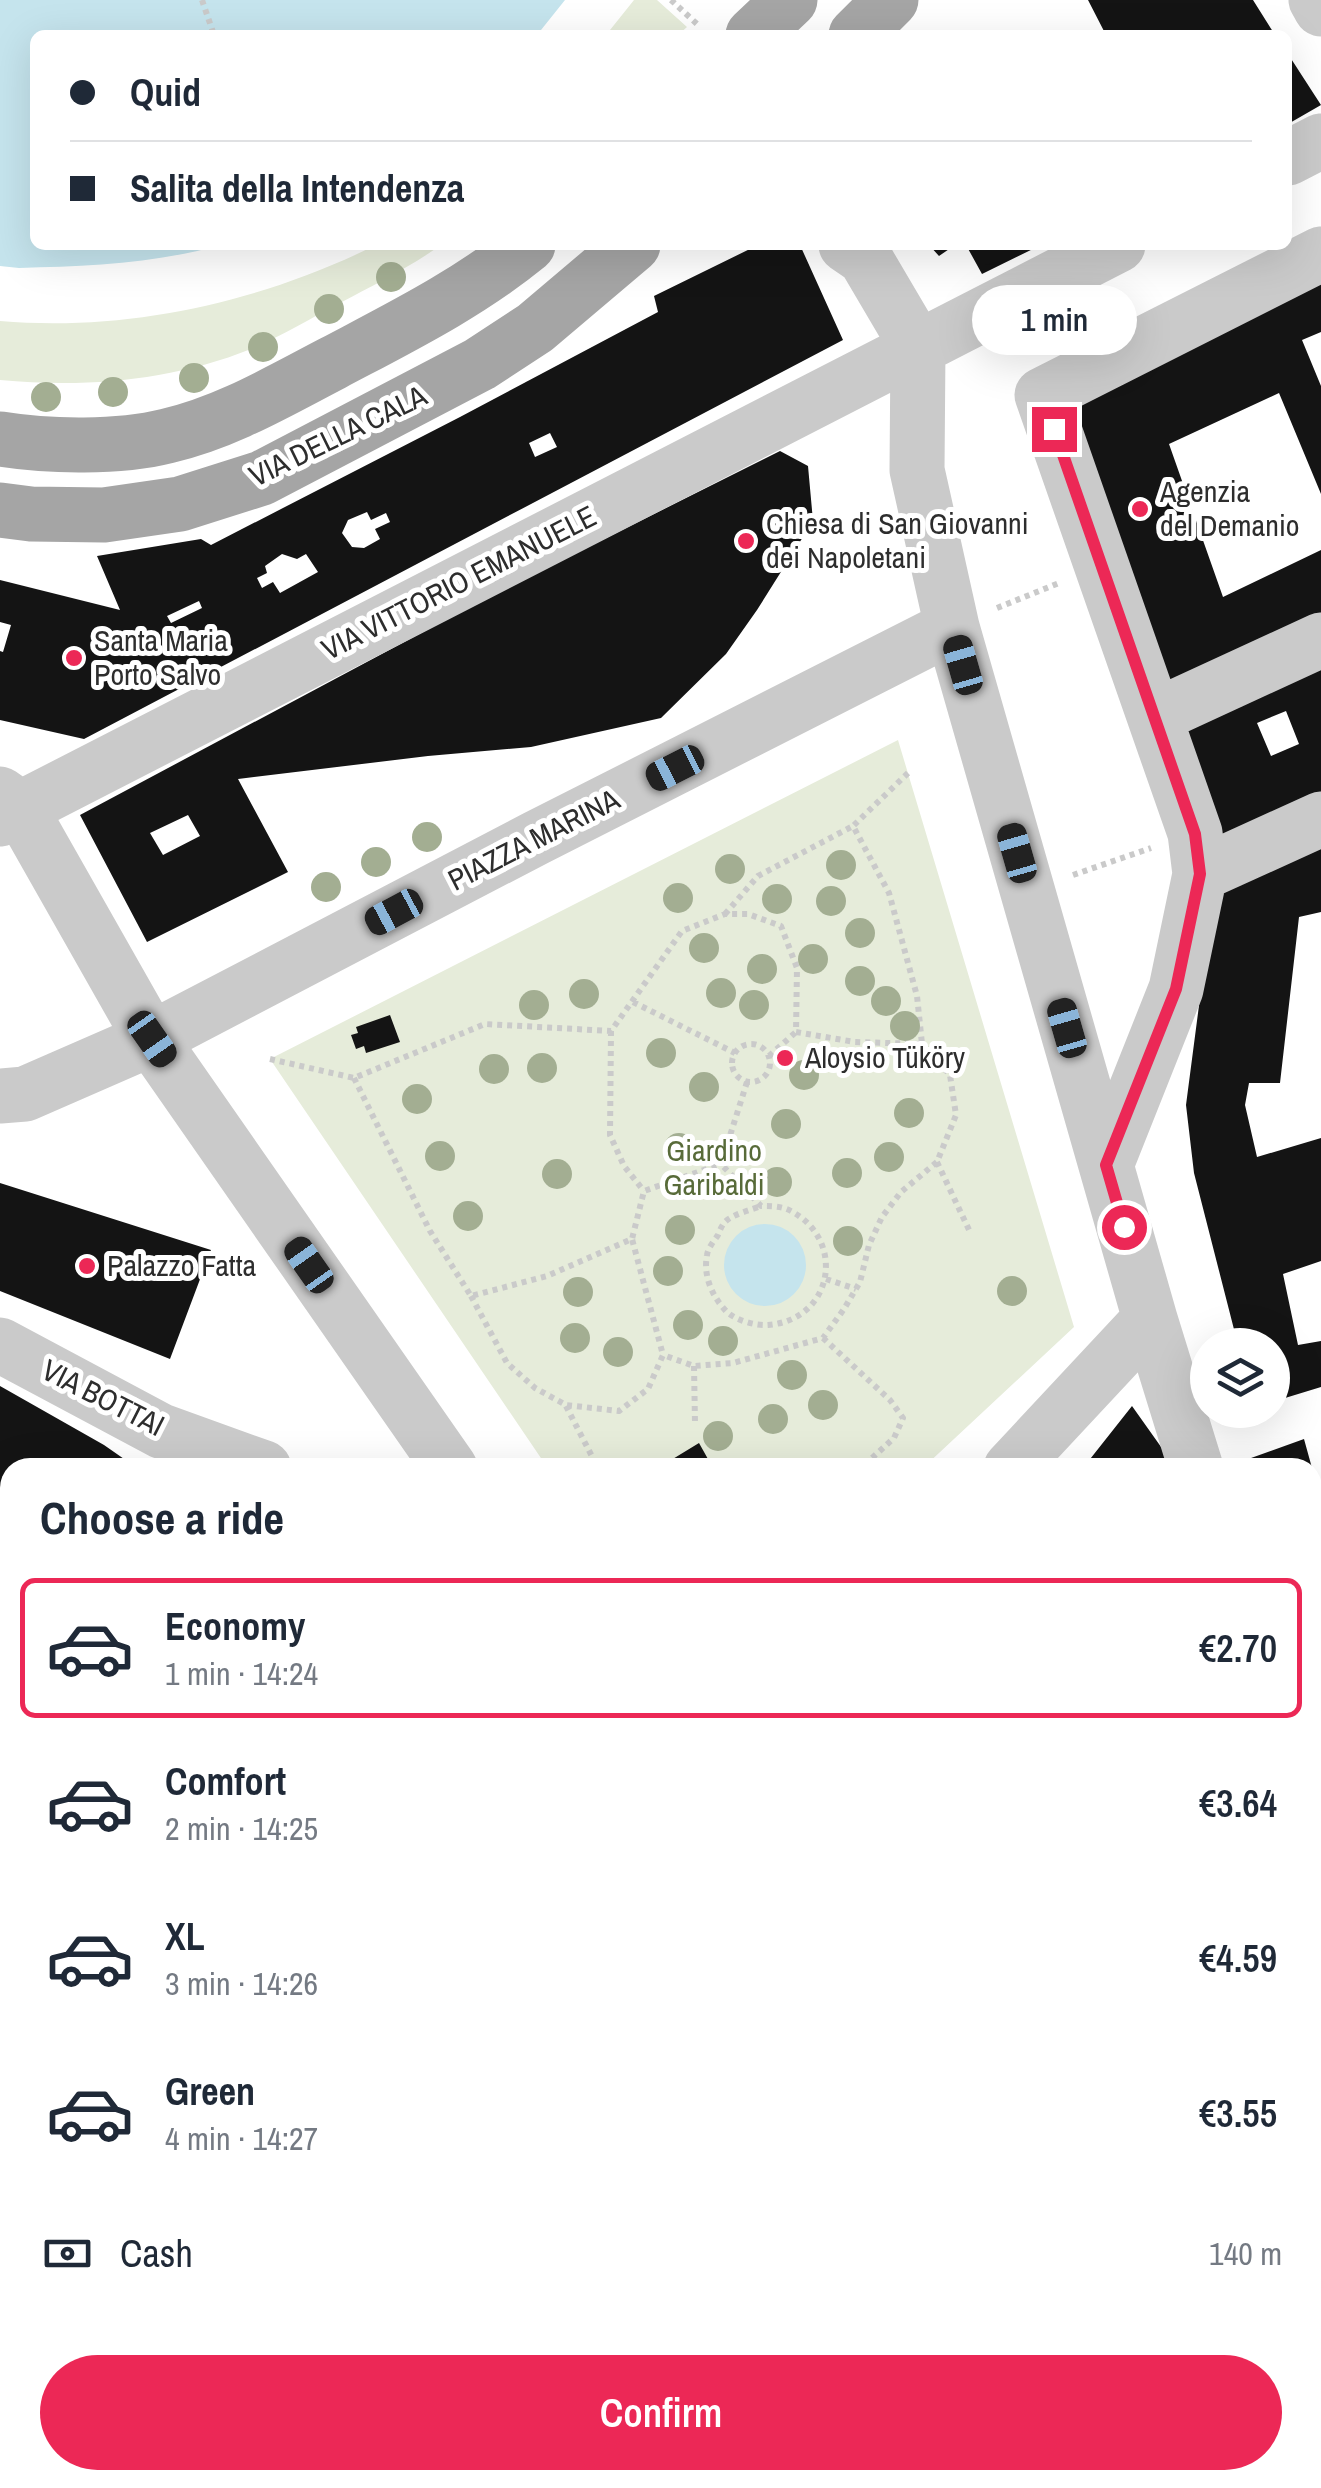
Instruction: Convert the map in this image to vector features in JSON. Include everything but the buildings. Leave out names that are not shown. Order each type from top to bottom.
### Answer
[{"type":"main road","points":[[758,30],[790,0]]},
{"type":"main road","points":[[861,30],[891,0]]},
{"type":"main road","points":[[0,439],[62,446],[115,443],[164,437],[235,414],[445,304],[522,250]]},
{"type":"main road","name":"VIA DELLA CALA","points":[[0,510],[104,515],[180,504],[262,478],[480,364],[535,328],[627,250]]},
{"type":"street","points":[[1316,0],[1321,9]]},
{"type":"street","points":[[1292,156],[1321,140]]},
{"type":"street","points":[[853,250],[865,258],[918,348],[917,470],[952,627],[1193,1458]]},
{"type":"street","name":"VIA VITTORIO EMANUELE","points":[[7,807],[1108,250]]},
{"type":"street","points":[[1106,1165],[1176,989],[1198,854],[1156,716],[1042,395],[1321,254]]},
{"type":"street","name":"PIAZZA MARINA","points":[[0,1096],[25,1094],[152,1039],[952,627]]},
{"type":"street","points":[[1156,716],[1321,640]]},
{"type":"street","points":[[7,807],[152,1039],[424,1458]]},
{"type":"street","points":[[1198,854],[1321,819]]},
{"type":"street","points":[[1019,1458],[1150,1319]]},
{"type":"street","name":"VIA BOTTAI","points":[[0,1345],[161,1431],[236,1458]]},
{"type":"path","points":[[202,0],[212,30]]},
{"type":"path","points":[[671,0],[697,24]]},
{"type":"path","points":[[726,914],[758,876],[853,826],[908,773]]},
{"type":"path","points":[[663,1354],[694,1366],[732,1363],[822,1338],[856,1288],[882,1217],[901,1192],[936,1162],[956,1115],[950,1075],[922,1044],[917,996],[889,893],[853,826]]},
{"type":"path","points":[[1028,890],[1198,854]]},
{"type":"path","points":[[644,1191],[624,1166],[610,1134],[612,1031],[682,930],[726,914],[748,914],[782,926],[797,968],[796,1032],[769,1056]]},
{"type":"path","points":[[633,1002],[735,1053]]},
{"type":"path","points":[[270,1059],[354,1078],[485,1024],[612,1031]]},
{"type":"path","points":[[796,1032],[856,1042],[922,1044]]},
{"type":"path","points":[[760,1046],[769,1056],[770,1069],[764,1078],[747,1082],[736,1076],[732,1062],[739,1048],[760,1046]]},
{"type":"path","points":[[354,1078],[430,1231],[507,1363],[535,1388],[566,1404],[618,1412],[648,1388],[663,1354],[632,1239],[644,1191]]},
{"type":"path","points":[[720,1164],[747,1082]]},
{"type":"path","points":[[936,1162],[970,1232]]},
{"type":"path","points":[[644,1191],[720,1164]]},
{"type":"path","points":[[720,1164],[760,1206]]},
{"type":"path","points":[[760,1206],[791,1211],[814,1230],[826,1258],[826,1279],[816,1301],[785,1324],[758,1326],[728,1314],[708,1286],[707,1253],[726,1221],[760,1206]]},
{"type":"path","points":[[471,1296],[547,1276],[632,1239]]},
{"type":"path","points":[[826,1279],[856,1288]]},
{"type":"path","points":[[822,1338],[890,1400],[903,1418],[894,1438],[872,1458]]},
{"type":"path","points":[[694,1366],[695,1422]]},
{"type":"path","points":[[566,1404],[593,1458]]},
{"type":"green space","points":[[634,0],[657,0],[687,27],[684,30],[610,30]]},
{"type":"green space","points":[[365,250],[434,250],[285,333],[221,360],[128,380],[0,380],[0,321],[97,322],[145,317],[240,297]]},
{"type":"green space","name":"Giardino Garibaldi","points":[[898,740],[1074,1327],[934,1458],[541,1458],[270,1059]]},
{"type":"water","points":[[0,0],[565,0],[541,30],[30,30],[30,250],[199,250],[95,265],[0,266]]},
{"type":"water","points":[[757,1224],[773,1224],[799,1242],[806,1265],[803,1281],[794,1294],[773,1306],[757,1306],[731,1288],[724,1273],[724,1257],[742,1231]]},
{"type":"place","name":"Agenzia del Demanio","points":[[1140,509]]},
{"type":"place","name":"Chiesa di San Giovanni dei Napoletani","points":[[746,541]]},
{"type":"place","name":"Santa Maria Porto Salvo","points":[[74,658]]},
{"type":"place","name":"Aloysio Tüköry","points":[[785,1058]]},
{"type":"place","name":"Palazzo Fatta","points":[[87,1266]]},
{"type":"route","points":[[1054,429],[1195,834],[1200,874],[1176,989],[1106,1165],[1124,1227]]}]
